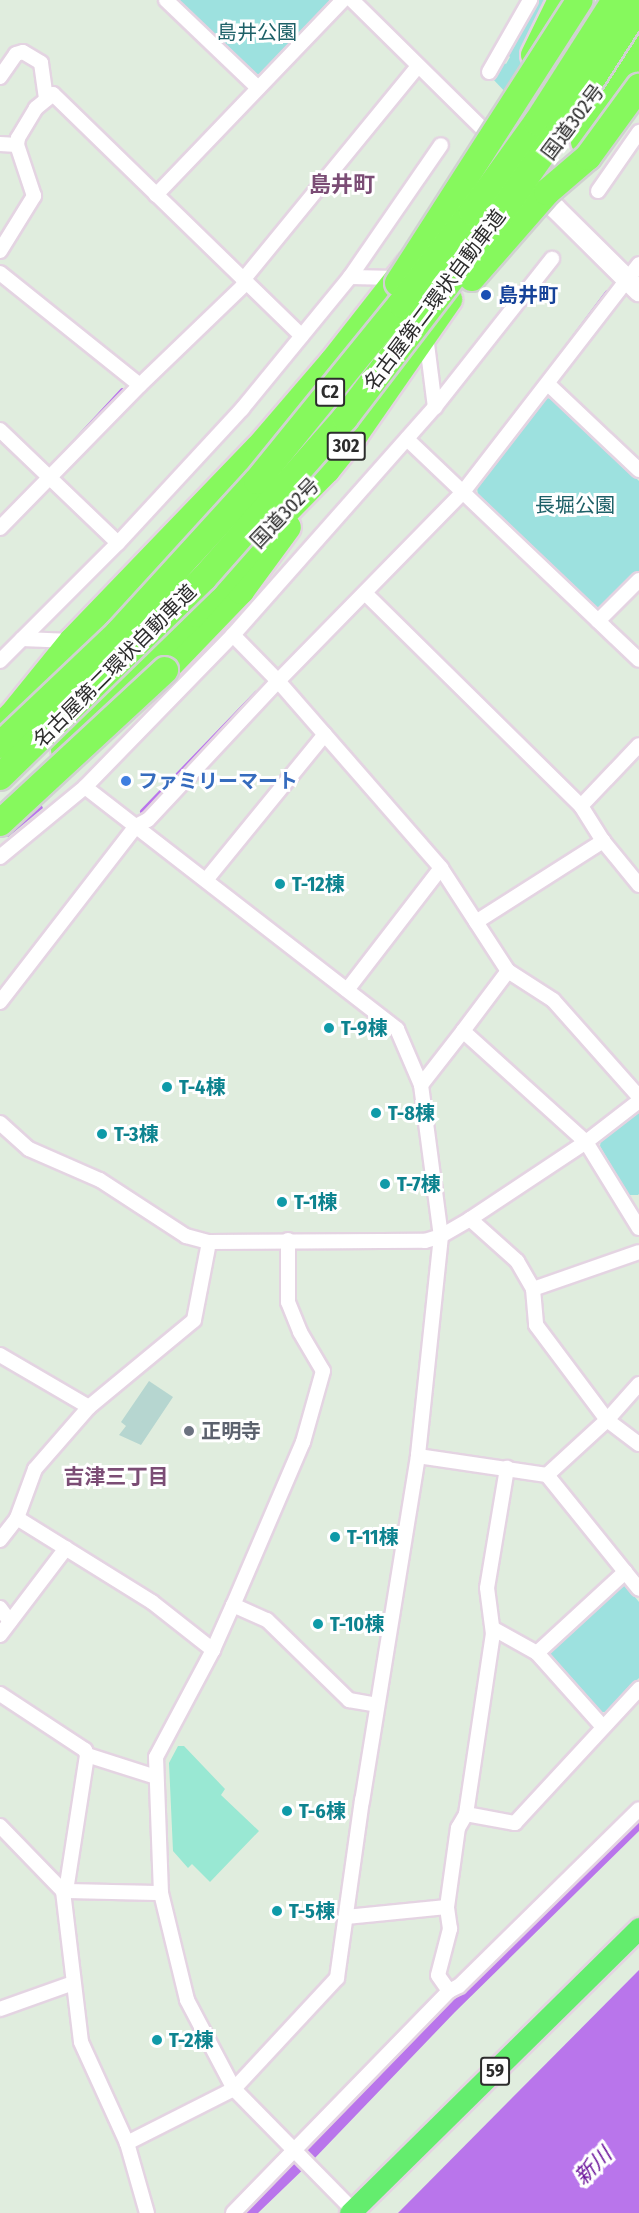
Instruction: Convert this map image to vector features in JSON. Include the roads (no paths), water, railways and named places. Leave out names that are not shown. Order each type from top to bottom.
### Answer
[{"type":"highway","points":[[0,726],[12,715],[72,641],[259,447],[333,361],[398,278],[471,176],[493,139],[561,0]]},
{"type":"highway","points":[[322,402],[580,0]]},
{"type":"highway","name":"名古屋第二環状自動車道","points":[[0,746],[110,640],[187,561],[258,481],[472,212],[537,122],[615,0]]},
{"type":"highway","name":"名古屋第二環状自動車道","points":[[0,777],[55,727],[204,578],[345,418],[423,319],[558,132],[639,6]]},
{"type":"highway","name":"国道302号","points":[[0,810],[46,771],[137,669],[194,614],[263,535],[327,470],[355,435],[426,334],[539,186],[639,38]]},
{"type":"highway","points":[[204,578],[310,470],[639,63]]},
{"type":"highway","points":[[539,186],[588,157],[639,87]]},
{"type":"highway","points":[[0,823],[165,670],[241,591],[327,470]]},
{"type":"highway","points":[[0,703],[72,641]]},
{"type":"main road","name":"59","points":[[352,2211],[639,1928]]},
{"type":"street","points":[[166,0],[258,88]]},
{"type":"street","points":[[156,195],[343,0]]},
{"type":"street","points":[[0,1002],[136,826],[148,820],[278,681],[366,594],[463,492],[635,278],[352,0]]},
{"type":"street","points":[[489,72],[525,2]]},
{"type":"street","points":[[0,78],[16,54],[23,52],[41,63],[46,100]]},
{"type":"street","points":[[0,528],[244,281],[418,66]]},
{"type":"street","points":[[0,251],[34,196],[17,145],[18,138],[36,108],[53,94],[302,336]]},
{"type":"street","points":[[598,191],[639,132]]},
{"type":"street","points":[[0,144],[17,145]]},
{"type":"street","points":[[0,661],[117,543],[242,409],[350,277],[441,145]]},
{"type":"street","points":[[0,857],[6,847],[85,787],[233,635],[435,407],[552,259]]},
{"type":"street","points":[[0,273],[140,385]]},
{"type":"street","points":[[350,277],[398,278]]},
{"type":"street","points":[[426,334],[435,407]]},
{"type":"street","points":[[548,384],[639,470]]},
{"type":"street","points":[[0,430],[117,543]]},
{"type":"street","points":[[407,439],[639,660]]},
{"type":"street","points":[[598,621],[639,580]]},
{"type":"street","points":[[366,594],[581,806],[603,841],[639,885]]},
{"type":"street","points":[[0,1123],[29,1149],[100,1180],[186,1236],[209,1242],[425,1241],[441,1236],[470,1219],[586,1142],[639,1099],[553,1000],[508,971],[441,868],[278,681],[233,635]]},
{"type":"street","points":[[22,639],[72,641]]},
{"type":"street","points":[[137,669],[144,725]]},
{"type":"street","points":[[206,880],[325,734]]},
{"type":"street","points":[[581,806],[639,745]]},
{"type":"street","points":[[85,787],[397,1029],[421,1085],[441,1236],[418,1456],[376,1705],[337,1978],[234,2089],[127,2143]]},
{"type":"street","points":[[477,922],[603,841]]},
{"type":"street","points":[[347,990],[441,868]]},
{"type":"street","points":[[421,1085],[508,971]]},
{"type":"street","points":[[463,1031],[586,1142],[634,1208],[639,1228]]},
{"type":"street","points":[[470,1219],[517,1261],[533,1289],[536,1325],[607,1420],[639,1444]]},
{"type":"street","points":[[288,1240],[288,1302],[300,1332],[323,1371],[303,1442],[233,1605],[213,1650],[156,1756],[161,1893],[187,2000],[234,2089],[352,2211]]},
{"type":"street","points":[[0,1540],[17,1518],[35,1469],[89,1407],[194,1320],[209,1242]]},
{"type":"street","points":[[533,1289],[639,1252]]},
{"type":"street","points":[[0,1355],[89,1407]]},
{"type":"street","points":[[547,1475],[607,1420],[639,1384]]},
{"type":"street","points":[[418,1456],[547,1475],[639,1589]]},
{"type":"street","points":[[449,1991],[438,1975],[450,1929],[447,1907],[458,1828],[466,1814],[494,1629],[487,1588],[507,1468]]},
{"type":"street","points":[[17,1518],[152,1602],[213,1650]]},
{"type":"street","points":[[0,1635],[66,1548]]},
{"type":"street","points":[[537,1653],[625,1572]]},
{"type":"street","points":[[233,1605],[267,1620],[349,1700],[376,1705]]},
{"type":"street","points":[[0,1608],[10,1622]]},
{"type":"street","points":[[494,1629],[537,1653],[603,1727]]},
{"type":"street","points":[[466,1814],[515,1822],[639,1689]]},
{"type":"street","points":[[0,1694],[85,1750],[87,1755],[65,1891],[72,1983],[81,2042],[127,2143],[147,2213]]},
{"type":"street","points":[[87,1755],[156,1777]]},
{"type":"street","points":[[233,2213],[449,1991],[459,1986],[639,1809]]},
{"type":"street","points":[[0,1826],[65,1891],[161,1893]]},
{"type":"street","points":[[346,1917],[447,1907]]},
{"type":"street","points":[[0,2009],[72,1983]]},
{"type":"water","points":[[41,804],[43,808],[8,837],[4,833]]},
{"type":"water","points":[[639,1811],[639,1831],[455,2012],[313,2160],[258,2213],[238,2213]]},
{"type":"water","name":"新川","points":[[639,1970],[639,2213],[398,2213]]},
{"type":"waterway","points":[[529,396],[607,292]]},
{"type":"waterway","points":[[55,462],[122,390]]},
{"type":"waterway","points":[[0,518],[33,484]]},
{"type":"waterway","points":[[371,576],[444,502]]},
{"type":"waterway","points":[[287,662],[359,588]]},
{"type":"waterway","points":[[142,811],[257,692]]},
{"type":"place","name":"島井町","points":[[486,295]]},
{"type":"place","name":"ファミリーマート","points":[[126,781]]},
{"type":"place","name":"T-12棟","points":[[280,884]]},
{"type":"place","name":"T-9棟","points":[[329,1028]]},
{"type":"place","name":"T-4棟","points":[[167,1087]]},
{"type":"place","name":"T-8棟","points":[[376,1113]]},
{"type":"place","name":"T-3棟","points":[[102,1134]]},
{"type":"place","name":"T-7棟","points":[[385,1184]]},
{"type":"place","name":"T-1棟","points":[[282,1202]]},
{"type":"place","name":"正明寺","points":[[189,1431]]},
{"type":"place","name":"T-11棟","points":[[335,1537]]},
{"type":"place","name":"T-10棟","points":[[318,1624]]},
{"type":"place","name":"T-6棟","points":[[287,1811]]},
{"type":"place","name":"T-5棟","points":[[277,1911]]},
{"type":"place","name":"T-2棟","points":[[157,2040]]},
{"type":"district","name":"島井町","points":[[342,185]]},
{"type":"district","name":"吉津三丁目","points":[[116,1477]]},
{"type":"park label","name":"島井公園","points":[[257,32]]},
{"type":"park label","name":"長堀公園","points":[[575,505]]}]
